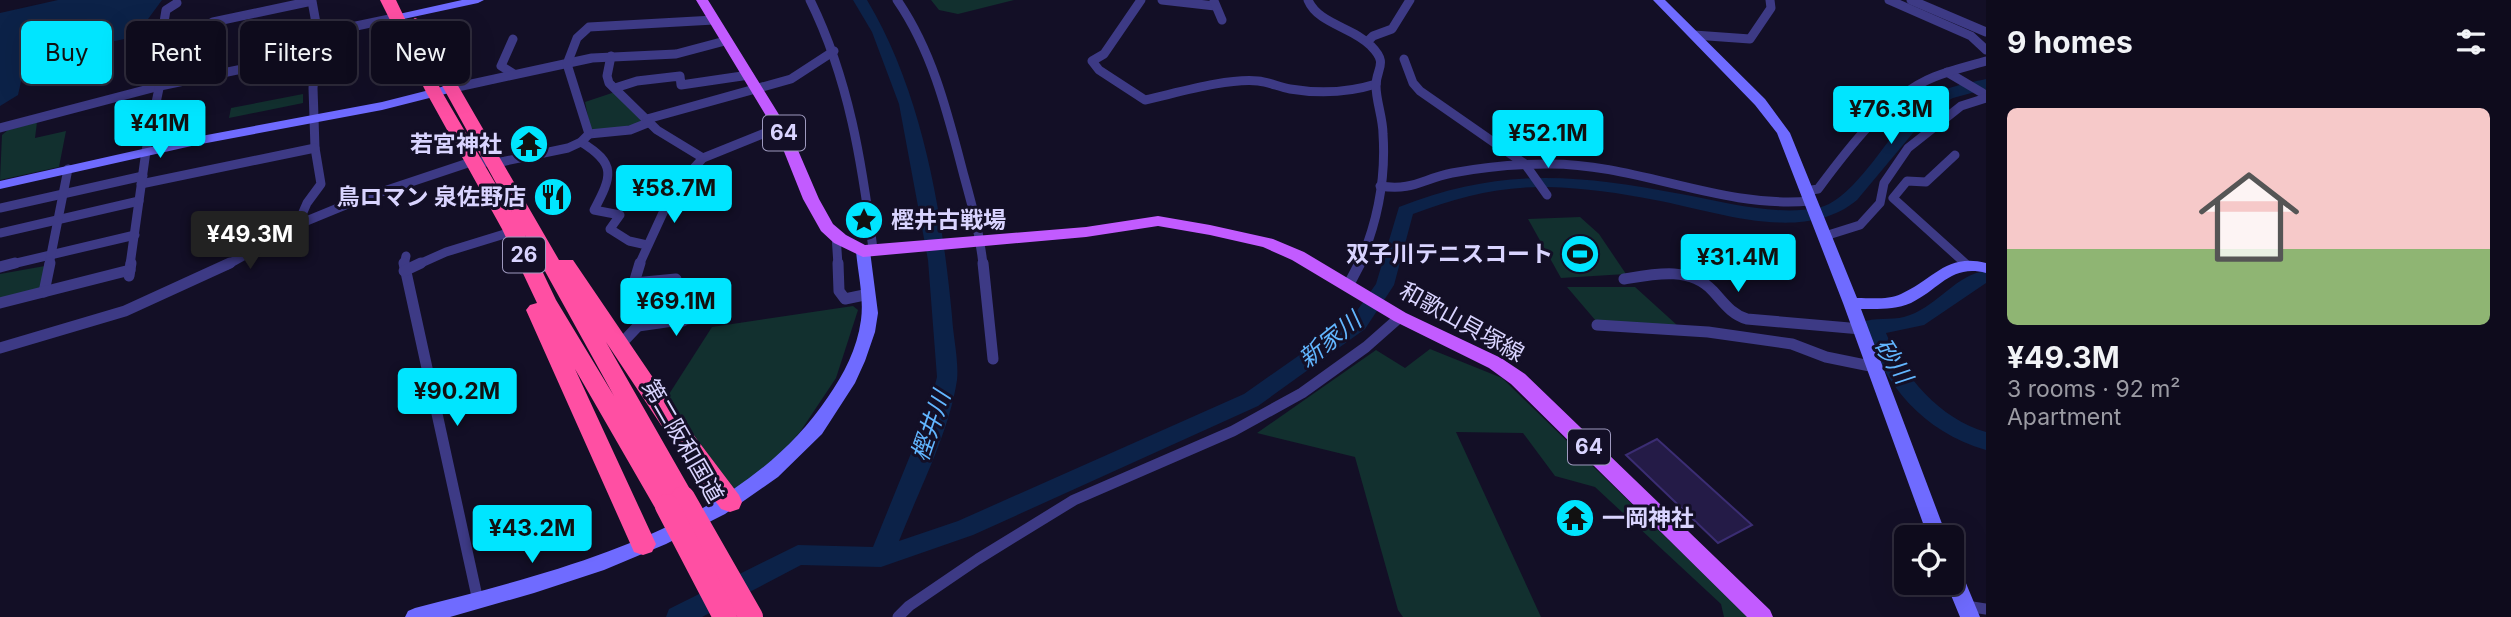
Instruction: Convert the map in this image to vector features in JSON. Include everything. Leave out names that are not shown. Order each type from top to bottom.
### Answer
[{"type":"highway","name":"第二阪和国道","points":[[400,8],[444,90],[474,161],[515,225]]},
{"type":"highway","name":"第二阪和国道","points":[[444,90],[496,163],[515,225],[546,300],[751,617]]},
{"type":"highway","points":[[643,544],[608,447],[509,246],[515,225],[541,228],[665,421],[730,502]]},
{"type":"highway","name":"第二阪和国道","points":[[675,502],[725,617]]},
{"type":"main road","name":"64","points":[[702,0],[794,152],[802,180],[827,227],[836,235],[868,250]]},
{"type":"main road","name":"和歌山貝塚線","points":[[868,250],[1086,232],[1158,221],[1267,243],[1298,256],[1395,314],[1473,352],[1518,379],[1762,617]]},
{"type":"street","points":[[357,22],[400,8],[478,0]]},
{"type":"street","points":[[415,617],[537,585],[643,544],[730,502],[767,477],[804,441],[840,397],[859,359],[867,330],[869,294],[866,190],[834,51],[810,0]]},
{"type":"street","points":[[897,0],[910,19],[929,59],[955,142],[978,241],[993,359]]},
{"type":"street","points":[[1141,0],[1104,54],[1092,61],[1139,99],[1152,100],[1205,87],[1257,81],[1292,89],[1342,94],[1376,84],[1383,72],[1383,65],[1375,48],[1312,12],[1308,0]]},
{"type":"street","points":[[1163,0],[1214,3],[1222,20]]},
{"type":"street","points":[[1367,42],[1373,36],[1392,29],[1410,0]]},
{"type":"street","points":[[1659,0],[1778,124],[1851,303],[1934,525]]},
{"type":"street","points":[[1694,35],[1750,39],[1771,8],[1770,0]]},
{"type":"street","points":[[1889,0],[1971,36],[1986,50]]},
{"type":"street","points":[[1912,0],[1986,32]]},
{"type":"street","points":[[218,21],[312,1],[316,21]]},
{"type":"street","points":[[164,21],[166,10],[177,3]]},
{"type":"street","points":[[647,245],[629,241],[610,229],[620,215],[594,210],[607,184],[609,170],[607,161],[585,138],[567,64],[577,38],[593,26],[713,20]]},
{"type":"street","points":[[513,39],[501,62],[502,66],[514,74]]},
{"type":"street","points":[[0,185],[146,151],[382,106],[514,74],[611,56],[671,54],[725,41]]},
{"type":"street","points":[[615,88],[637,81],[680,76],[681,85],[791,79],[834,51]]},
{"type":"street","points":[[671,54],[675,77]]},
{"type":"street","points":[[611,56],[607,76],[615,88],[657,130],[703,158]]},
{"type":"street","points":[[1404,59],[1413,83],[1420,91],[1524,164],[1547,195]]},
{"type":"street","points":[[1380,186],[1405,189],[1427,179],[1524,164],[1579,165],[1757,202],[1793,204],[1818,188],[1856,138],[1874,120],[1920,84],[1947,72],[1986,61]]},
{"type":"street","points":[[0,128],[160,86],[240,70]]},
{"type":"street","points":[[1947,72],[1986,96]]},
{"type":"street","points":[[0,348],[125,311],[183,287],[253,252],[297,226],[360,199],[474,161],[496,163],[568,148],[585,138],[629,130],[648,120],[753,81]]},
{"type":"street","points":[[297,226],[307,203],[321,184],[315,148],[313,84]]},
{"type":"street","points":[[1350,287],[1369,237],[1380,186],[1384,134],[1382,108],[1376,84]]},
{"type":"street","points":[[0,303],[130,273],[146,151],[160,86]]},
{"type":"street","points":[[1825,236],[1860,225],[1880,203],[1884,183],[1908,148],[1961,106],[1986,96]]},
{"type":"street","points":[[623,357],[638,326],[634,283],[647,245],[673,191],[703,158],[780,127]]},
{"type":"street","points":[[0,208],[64,193],[315,148]]},
{"type":"street","points":[[1955,155],[1926,182],[1907,181],[1894,198],[1966,264]]},
{"type":"street","points":[[44,292],[68,169]]},
{"type":"street","points":[[0,233],[139,201]]},
{"type":"street","points":[[404,271],[515,225]]},
{"type":"street","points":[[0,267],[135,235]]},
{"type":"street","points":[[836,235],[839,291],[845,299],[869,294]]},
{"type":"street","points":[[406,256],[404,271],[478,601]]},
{"type":"street","points":[[1851,303],[1905,300],[1956,265],[1986,268]]},
{"type":"street","points":[[1623,279],[1653,274],[1686,275],[1703,282],[1738,316],[1861,329]]},
{"type":"street","points":[[634,283],[676,279],[682,321]]},
{"type":"street","points":[[898,617],[909,606],[978,559],[1074,500],[1233,430],[1302,393],[1366,347],[1395,314]]},
{"type":"street","points":[[638,326],[708,316]]},
{"type":"street","points":[[1597,325],[1708,332],[1792,344],[1826,357],[1875,367]]},
{"type":"street","points":[[1964,593],[1974,611]]},
{"type":"green space","points":[[931,0],[1014,0],[958,14],[939,10]]},
{"type":"green space","points":[[615,92],[645,122],[627,129],[591,131],[585,102]]},
{"type":"green space","points":[[303,94],[303,103],[229,118],[231,108]]},
{"type":"green space","points":[[37,122],[35,138],[66,131],[59,167],[0,180],[2,135],[8,130]]},
{"type":"green space","name":"双子川テニスコート","points":[[1580,217],[1599,234],[1626,274],[1561,278],[1528,219]]},
{"type":"green space","points":[[45,266],[41,291],[0,301],[0,274]]},
{"type":"green space","points":[[1567,287],[1635,287],[1678,326],[1596,321]]},
{"type":"green space","points":[[853,306],[858,310],[836,378],[800,432],[761,476],[728,491],[664,402],[712,327]]},
{"type":"green space","points":[[1430,349],[1502,378],[1748,617],[1724,617],[1721,604],[1595,487],[1555,476],[1523,433],[1456,432],[1541,617],[1403,617],[1398,610],[1355,457],[1257,433],[1376,350],[1405,368]]},
{"type":"water","points":[[58,0],[162,0],[147,21],[126,21],[126,39],[112,42],[112,21],[21,21],[21,82],[18,95],[0,106],[0,13]]},
{"type":"building","points":[[1657,439],[1752,525],[1718,543],[1626,455]]},
{"type":"waterway","name":"樫井川","points":[[860,0],[879,32],[907,104],[937,260],[947,377],[940,409],[881,557]]},
{"type":"waterway","name":"新家川","points":[[881,557],[965,528],[1251,400],[1358,324],[1385,285],[1405,211],[1440,197],[1476,188],[1546,182],[1617,188],[1758,214],[1792,216],[1826,212],[1838,207],[1851,196],[1927,106],[1947,95],[1986,84]]},
{"type":"waterway","name":"砂川","points":[[1986,277],[1977,278],[1942,306],[1918,320],[1890,326],[1873,326],[1891,367],[1912,393],[1948,423],[1986,441]]},
{"type":"waterway","name":"樫井川","points":[[678,617],[798,555],[881,557]]},
{"type":"place","name":"若宮神社","points":[[529,144]]},
{"type":"place","name":"鳥ロマン 泉佐野店","points":[[553,197]]},
{"type":"place","name":"樫井古戦場","points":[[864,220]]},
{"type":"place","name":"双子川テニスコート","points":[[1580,254]]},
{"type":"place","name":"一岡神社","points":[[1575,518]]}]
